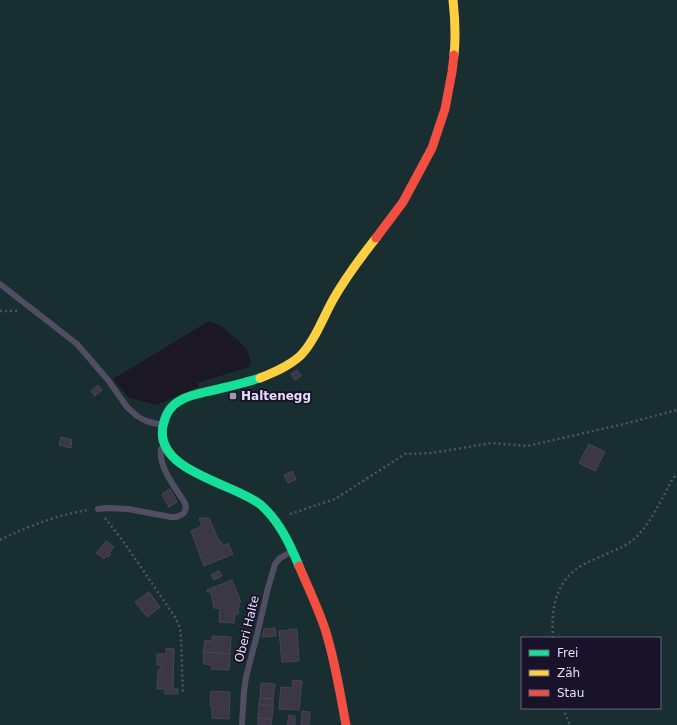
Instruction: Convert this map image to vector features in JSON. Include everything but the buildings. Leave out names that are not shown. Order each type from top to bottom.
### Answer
[{"type":"street","points":[[346,725],[336,670],[325,629],[293,551],[282,532],[266,510],[249,497],[178,462],[170,455],[166,448],[162,430],[168,413],[174,405],[182,399],[192,395],[233,386],[280,371],[300,355],[308,346],[332,300],[366,250],[401,205],[425,163],[434,143],[452,79],[455,45],[453,0]]},
{"type":"lane","points":[[0,284],[77,344],[108,380],[127,407],[137,416],[146,421],[163,426]]},
{"type":"lane","points":[[98,509],[128,509],[172,517],[184,513],[186,508],[185,503],[164,468],[161,459],[160,452],[164,442]]},
{"type":"lane","name":"Oberi Halte","points":[[242,722],[246,677],[272,574],[275,564],[280,558],[293,551]]},
{"type":"path","points":[[274,520],[335,499],[405,454],[432,453],[492,443],[527,446],[624,424],[677,410]]},
{"type":"path","points":[[553,637],[553,611],[561,585],[566,578],[582,566],[624,547],[639,534],[652,517],[670,483],[677,474]]},
{"type":"path","points":[[0,540],[41,522],[73,512],[98,509],[124,541],[175,617],[180,628],[183,694]]},
{"type":"path","points":[[563,709],[570,725]]},
{"type":"green space","points":[[0,0],[677,0],[677,725],[0,725]],"holes":[[[209,321],[220,325],[247,350],[251,361],[249,367],[197,383],[199,386],[157,405],[129,398],[113,379]]]},
{"type":"traffic: fast","points":[[260,378],[196,394],[177,402],[165,418],[163,426],[164,442],[171,455],[183,465],[249,497],[261,505],[279,526],[292,549],[299,566]]},
{"type":"traffic: slow","points":[[453,0],[455,27],[454,55]]},
{"type":"traffic: slow","points":[[260,378],[296,360],[310,344],[339,290],[376,238]]},
{"type":"traffic: jam","points":[[376,238],[403,202],[432,148],[445,109],[454,55]]},
{"type":"traffic: jam","points":[[299,566],[329,641],[346,725]]},
{"type":"place","name":"Haltenegg","points":[[233,396]]}]
